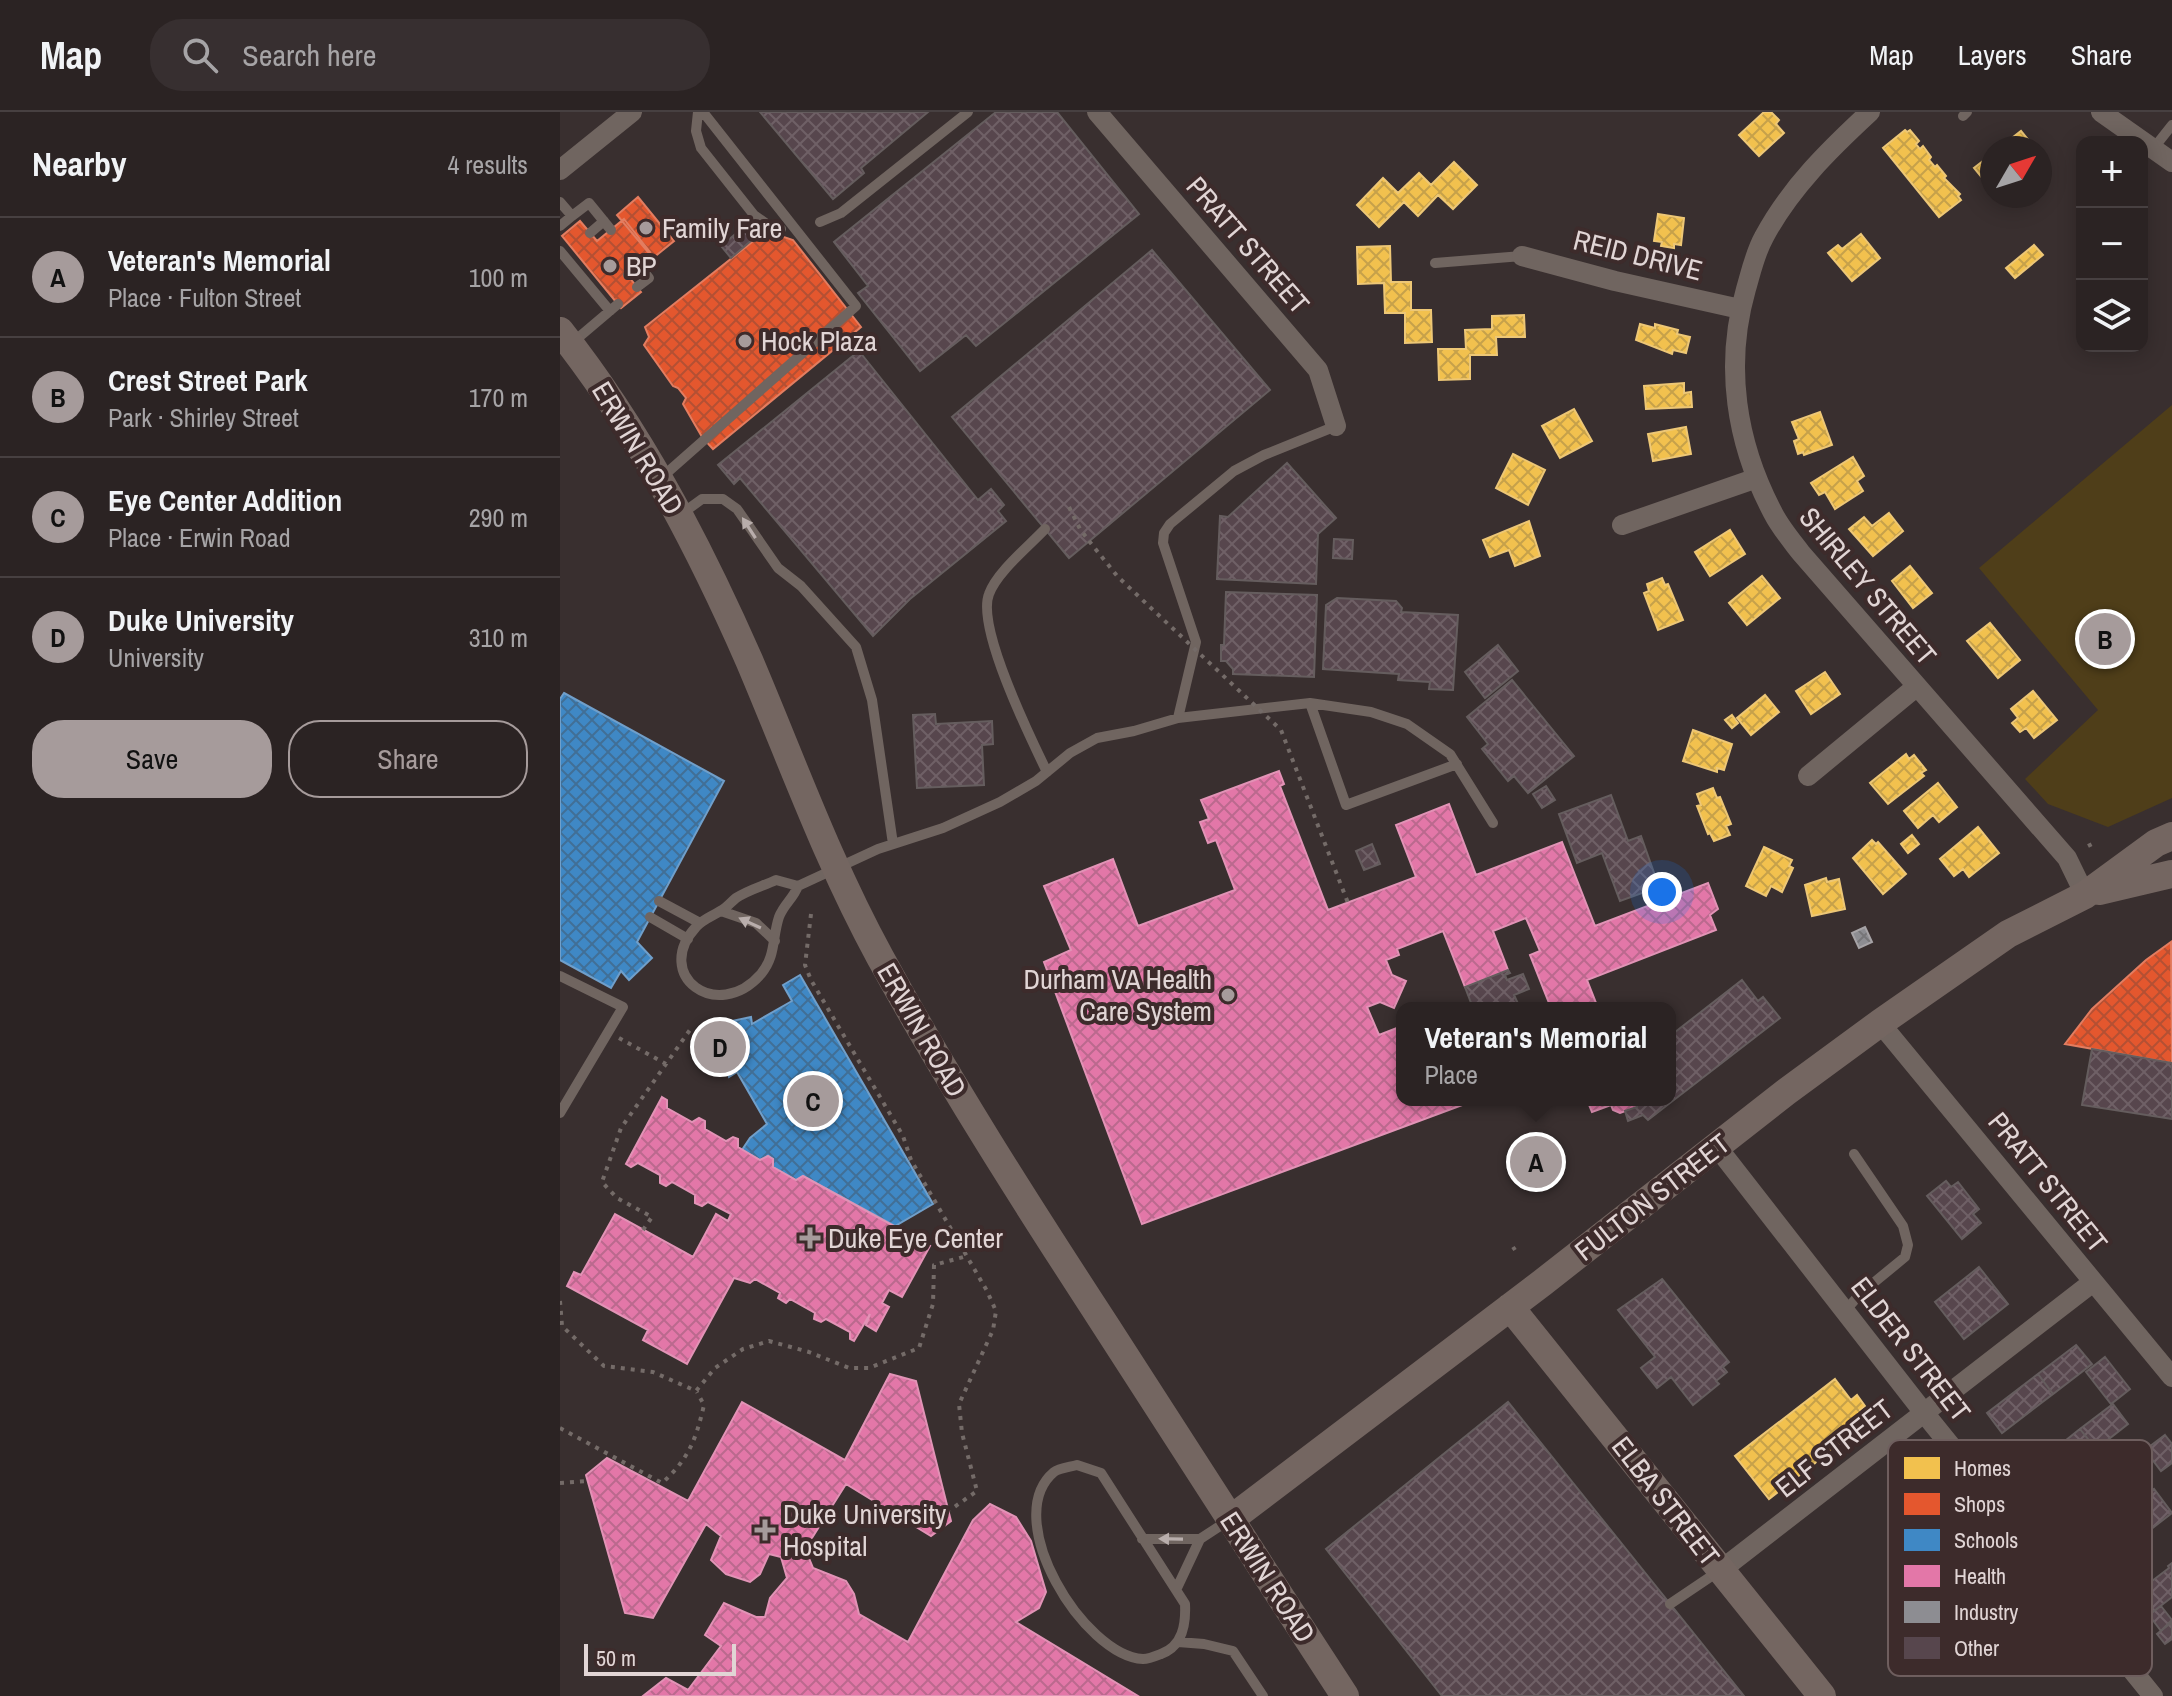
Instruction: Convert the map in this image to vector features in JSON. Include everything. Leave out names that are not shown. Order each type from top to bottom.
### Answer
[{"type":"main road","name":"ERWIN ROAD","points":[[565,337],[626,422],[700,554],[749,661],[836,869],[880,956],[972,1116],[1345,1696]]},
{"type":"main road","name":"FULTON STREET","points":[[1231,1519],[1880,1023],[2008,934],[2085,895],[2156,843],[2172,836]]},
{"type":"main road","name":"FULTON STREET","points":[[2085,895],[2172,874]]},
{"type":"main road","name":"ELBA STREET","points":[[1510,1307],[1822,1696]]},
{"type":"street","points":[[560,170],[632,112]]},
{"type":"street","name":"PRATT STREET","points":[[1097,112],[1318,370],[1336,426]]},
{"type":"street","name":"SHIRLEY STREET","points":[[1870,112],[1827,152],[1781,209],[1763,239],[1740,309],[1735,342],[1735,394],[1746,450],[1774,516],[1801,553],[2067,858],[2085,895]]},
{"type":"street","points":[[2101,112],[2172,162]]},
{"type":"street","name":"REID DRIVE","points":[[1522,256],[1740,309]]},
{"type":"street","points":[[1622,525],[1757,478]]},
{"type":"street","points":[[1808,776],[1916,687]]},
{"type":"street","name":"PRATT STREET","points":[[1880,1023],[2172,1377]]},
{"type":"street","name":"ELDER STREET","points":[[1717,1147],[1946,1440]]},
{"type":"street","name":"ELF STREET","points":[[1891,1440],[2093,1282]]},
{"type":"street","name":"ELF STREET","points":[[1721,1570],[1888,1442]]},
{"type":"street","name":"ELDER STREET","points":[[2137,1676],[2153,1696]]},
{"type":"lane","points":[[700,112],[696,131],[701,148],[754,215],[771,227],[781,229]]},
{"type":"lane","points":[[659,479],[856,306],[700,112]]},
{"type":"lane","points":[[820,222],[841,213],[968,112]]},
{"type":"lane","points":[[2153,149],[2172,125]]},
{"type":"lane","points":[[560,202],[572,216]]},
{"type":"lane","points":[[560,226],[589,203],[607,226],[590,233]]},
{"type":"lane","points":[[565,251],[614,307],[565,337]]},
{"type":"lane","points":[[1435,263],[1522,256]]},
{"type":"lane","points":[[628,275],[638,264],[649,278],[637,287]]},
{"type":"lane","points":[[1178,718],[1196,642],[1163,543],[1164,533],[1234,471],[1264,455],[1336,426]]},
{"type":"lane","points":[[679,515],[702,499],[723,499],[737,509],[778,568],[801,586],[856,647],[872,700],[893,844]]},
{"type":"lane","points":[[1045,529],[996,580],[988,595],[986,615],[990,639],[1047,772]]},
{"type":"lane","points":[[1310,703],[1346,805],[1457,764]]},
{"type":"lane","points":[[798,886],[793,898],[784,905],[768,966],[758,977],[744,988],[713,995],[701,993],[689,983],[682,965],[688,939],[700,923],[738,897],[776,880],[798,886],[893,844],[943,828],[1012,795],[1070,753],[1097,738],[1178,718],[1310,703],[1371,712],[1407,724],[1450,754],[1493,823]]},
{"type":"lane","points":[[659,901],[700,923]]},
{"type":"lane","points":[[721,911],[756,923],[775,941]]},
{"type":"lane","points":[[650,917],[688,939]]},
{"type":"lane","points":[[560,976],[623,1007],[560,1113]]},
{"type":"lane","points":[[1846,1310],[1860,1294],[1905,1257],[1908,1245],[1903,1226],[1854,1154]]},
{"type":"lane","points":[[1077,1465],[1101,1473],[1176,1590],[1185,1604],[1186,1623],[1178,1642],[1168,1651],[1145,1659],[1123,1653],[1082,1619],[1061,1591],[1045,1559],[1037,1532],[1036,1512],[1040,1491],[1055,1471],[1077,1465]]},
{"type":"lane","points":[[1176,1590],[1200,1539],[1231,1519]]},
{"type":"lane","points":[[1142,1539],[1200,1539]]},
{"type":"lane","points":[[1670,1604],[1721,1570]]},
{"type":"lane","points":[[1178,1642],[1233,1651],[1263,1696]]},
{"type":"path","points":[[1069,507],[1080,529],[1118,577],[1281,730],[1348,903]]},
{"type":"path","points":[[811,914],[805,965],[811,980],[899,1128],[911,1160],[996,1311],[989,1339],[959,1404],[962,1433],[977,1491],[950,1510]]},
{"type":"path","points":[[643,1230],[652,1217],[617,1198],[602,1182],[621,1128],[692,1027]]},
{"type":"path","points":[[608,1032],[666,1064]]},
{"type":"path","points":[[696,1391],[715,1368],[743,1349],[769,1341],[849,1368],[869,1368],[919,1348],[933,1304],[934,1265],[967,1256]]},
{"type":"path","points":[[560,1301],[562,1326],[604,1366],[653,1372],[696,1391],[704,1405],[698,1430],[681,1466],[662,1483],[560,1428]]},
{"type":"path","points":[[560,1483],[588,1481]]},
{"type":"shaded area","points":[[2172,405],[2172,798],[2108,827],[2048,804],[2025,779],[2098,710],[1979,568]]},
{"type":"building: Homes","points":[[1764,112],[1771,112],[1779,120],[1776,124],[1784,133],[1759,156],[1739,135]]},
{"type":"building: Homes","points":[[1905,130],[1910,130],[1919,141],[1916,144],[1920,149],[1923,146],[1931,157],[1929,160],[1935,167],[1937,165],[1946,176],[1944,178],[1960,194],[1961,200],[1939,217],[1883,148]]},
{"type":"building: Homes","points":[[1454,162],[1477,185],[1453,209],[1438,195],[1418,216],[1404,202],[1379,227],[1357,205],[1383,178],[1398,193],[1419,173],[1431,185]]},
{"type":"building: Homes","points":[[1658,214],[1684,218],[1681,245],[1674,244],[1674,248],[1661,246],[1662,242],[1654,241]]},
{"type":"building: Homes","points":[[1861,234],[1880,258],[1852,281],[1828,253],[1838,245],[1842,249]]},
{"type":"building: Homes","points":[[2034,245],[2043,255],[2015,278],[2006,268]]},
{"type":"building: Homes","points":[[1390,246],[1391,282],[1411,282],[1411,310],[1431,310],[1432,342],[1405,343],[1405,313],[1385,313],[1384,283],[1358,284],[1357,247]]},
{"type":"building: Homes","points":[[1524,315],[1525,337],[1496,337],[1497,355],[1470,355],[1470,379],[1439,380],[1438,349],[1466,349],[1465,330],[1492,329],[1492,316]]},
{"type":"building: Homes","points":[[1640,324],[1655,328],[1655,324],[1690,337],[1686,353],[1673,350],[1672,354],[1636,340]]},
{"type":"building: Homes","points":[[1684,383],[1684,393],[1691,392],[1692,407],[1646,409],[1644,386]]},
{"type":"building: Homes","points":[[1574,409],[1592,441],[1560,458],[1542,426]]},
{"type":"building: Homes","points":[[1820,412],[1832,445],[1804,455],[1803,452],[1798,454],[1794,441],[1799,439],[1792,422]]},
{"type":"building: Homes","points":[[1686,427],[1691,454],[1653,461],[1648,434]]},
{"type":"building: Homes","points":[[1513,454],[1545,470],[1528,505],[1496,488]]},
{"type":"building: Homes","points":[[1853,457],[1864,476],[1857,481],[1863,491],[1835,509],[1825,492],[1819,495],[1811,483]]},
{"type":"building: Homes","points":[[1889,513],[1903,531],[1873,556],[1849,529],[1864,517],[1872,526]]},
{"type":"building: Homes","points":[[1529,521],[1540,556],[1515,566],[1509,550],[1490,557],[1483,540]]},
{"type":"building: Homes","points":[[1730,530],[1745,554],[1710,576],[1695,552]]},
{"type":"building: Homes","points":[[1910,566],[1932,593],[1913,608],[1892,581]]},
{"type":"building: Homes","points":[[1762,576],[1780,598],[1747,625],[1729,603]]},
{"type":"building: Homes","points":[[1662,578],[1665,585],[1668,584],[1683,620],[1658,630],[1644,593],[1649,591],[1647,584]]},
{"type":"building: Homes","points":[[1990,623],[2020,660],[1998,678],[1967,641]]},
{"type":"building: Homes","points":[[1825,672],[1840,694],[1811,714],[1796,691]]},
{"type":"building: Homes","points":[[2033,691],[2057,720],[2034,738],[2026,728],[2020,732],[2012,723],[2018,718],[2011,709]]},
{"type":"building: Homes","points":[[1765,695],[1779,712],[1751,735],[1737,718]]},
{"type":"building: Homes","points":[[1732,715],[1738,723],[1732,728],[1725,720]]},
{"type":"building: Homes","points":[[1693,730],[1732,744],[1724,770],[1717,768],[1717,772],[1683,761]]},
{"type":"building: Homes","points":[[1906,754],[1909,759],[1914,755],[1926,770],[1921,773],[1924,776],[1888,804],[1870,783]]},
{"type":"building: Homes","points":[[1938,783],[1957,807],[1939,822],[1933,815],[1918,828],[1904,811]]},
{"type":"building: Homes","points":[[1713,788],[1731,824],[1726,826],[1730,835],[1714,841],[1697,806],[1701,805],[1697,794]]},
{"type":"building: Homes","points":[[1978,827],[1999,853],[1969,877],[1963,869],[1954,876],[1940,859]]},
{"type":"building: Homes","points":[[1912,835],[1919,844],[1908,853],[1901,844]]},
{"type":"building: Homes","points":[[1872,840],[1876,844],[1878,842],[1906,874],[1883,894],[1853,858]]},
{"type":"building: Homes","points":[[1764,847],[1792,860],[1789,866],[1793,868],[1782,892],[1771,886],[1766,896],[1746,886]]},
{"type":"building: Homes","points":[[1826,878],[1827,882],[1839,879],[1845,909],[1812,916],[1805,885]]},
{"type":"building: Homes","points":[[1835,1379],[1851,1400],[1857,1395],[1865,1406],[1860,1410],[1869,1421],[1769,1499],[1735,1456]]},
{"type":"building: Shops","name":"Family Fare","points":[[638,197],[674,241],[653,258],[617,215]]},
{"type":"building: Shops","name":"BP","points":[[624,219],[650,252],[625,272],[641,292],[621,308],[562,236],[580,221],[597,241]]},
{"type":"building: Shops","name":"Hock Plaza","points":[[766,231],[793,240],[861,327],[713,449],[702,437],[683,404],[686,398],[673,386],[644,345],[649,337],[645,327]]},
{"type":"building: Shops","points":[[2171,942],[2172,1063],[2065,1044],[2092,1009],[2146,960]]},
{"type":"building: Schools","points":[[564,693],[724,781],[637,942],[652,958],[629,980],[621,971],[611,988],[560,960],[560,699]]},
{"type":"building: Schools","points":[[800,975],[933,1204],[895,1226],[803,1176],[796,1180],[773,1167],[773,1159],[768,1156],[760,1160],[742,1150],[750,1138],[767,1124],[737,1072],[729,1077],[719,1048],[722,1023],[751,1017],[752,1024],[792,1001],[783,985]]},
{"type":"building: Health","name":"Durham VA Health Care System","points":[[1279,771],[1284,784],[1280,786],[1328,910],[1416,877],[1396,825],[1449,804],[1476,875],[1562,842],[1595,926],[1708,883],[1718,909],[1710,915],[1716,930],[1587,980],[1596,1002],[1549,1002],[1530,955],[1540,951],[1526,918],[1493,931],[1508,970],[1465,987],[1443,931],[1397,949],[1399,955],[1386,960],[1392,975],[1406,981],[1394,1008],[1380,1002],[1367,1007],[1379,1035],[1396,1028],[1396,1106],[1460,1106],[1142,1224],[1044,962],[1071,950],[1044,886],[1113,859],[1138,926],[1235,890],[1216,840],[1208,843],[1200,822],[1209,819],[1201,800]]},
{"type":"building: Health","name":"Duke Eye Center","points":[[662,1097],[667,1100],[667,1108],[692,1122],[699,1118],[705,1121],[705,1129],[726,1141],[733,1137],[738,1139],[738,1147],[760,1160],[768,1156],[773,1159],[773,1167],[796,1180],[803,1176],[930,1246],[902,1297],[889,1290],[882,1303],[889,1307],[876,1331],[866,1325],[870,1314],[854,1341],[850,1339],[850,1332],[826,1319],[821,1322],[814,1319],[815,1313],[790,1299],[786,1303],[778,1298],[780,1293],[755,1279],[750,1283],[734,1278],[687,1364],[643,1340],[648,1330],[567,1286],[574,1272],[581,1275],[615,1214],[693,1257],[716,1214],[728,1221],[731,1214],[708,1202],[702,1206],[695,1203],[695,1195],[672,1182],[666,1186],[660,1183],[660,1175],[638,1163],[631,1167],[626,1164]]},
{"type":"building: Health","points":[[1590,1106],[1608,1106],[1592,1112]]},
{"type":"building: Health","points":[[1611,1106],[1637,1107],[1620,1113]]},
{"type":"building: Health","name":"Duke University Hospital","points":[[890,1374],[916,1381],[951,1521],[931,1536],[846,1484],[805,1549],[813,1568],[846,1581],[854,1594],[859,1614],[908,1642],[973,1520],[990,1504],[1016,1517],[1031,1541],[1046,1592],[1039,1608],[1016,1622],[1138,1696],[643,1696],[666,1678],[688,1690],[721,1646],[705,1635],[724,1603],[756,1617],[765,1617],[770,1598],[787,1578],[781,1557],[769,1554],[760,1574],[750,1582],[726,1574],[711,1560],[721,1536],[706,1524],[653,1618],[625,1613],[586,1475],[607,1458],[688,1501],[742,1402],[845,1460]]},
{"type":"building: Industry","points":[[1865,927],[1872,942],[1859,948],[1852,933]]},
{"type":"building: Other","points":[[760,112],[928,112],[861,168],[864,173],[833,199]]},
{"type":"building: Other","points":[[996,112],[1057,112],[1139,214],[976,346],[966,335],[920,371],[858,293],[868,286],[834,242]]},
{"type":"building: Other","points":[[749,223],[759,234],[731,258],[721,246]]},
{"type":"building: Other","points":[[1152,250],[1270,390],[1069,558],[952,417]]},
{"type":"building: Other","points":[[859,351],[978,500],[991,489],[1004,505],[998,511],[1006,521],[910,599],[873,636],[740,478],[734,484],[718,465]]},
{"type":"building: Other","points":[[1287,463],[1336,518],[1318,534],[1316,584],[1217,579],[1220,516],[1228,517]]},
{"type":"building: Other","points":[[1334,539],[1353,540],[1352,559],[1333,558]]},
{"type":"building: Other","points":[[1226,592],[1317,595],[1314,677],[1233,674],[1226,661],[1221,661]]},
{"type":"building: Other","points":[[1337,598],[1396,601],[1402,608],[1401,612],[1458,615],[1453,690],[1429,689],[1430,682],[1398,680],[1399,674],[1323,669],[1326,605]]},
{"type":"building: Other","points":[[1498,645],[1518,671],[1485,698],[1465,672]]},
{"type":"building: Other","points":[[1512,680],[1574,756],[1528,793],[1514,776],[1508,781],[1482,749],[1488,744],[1467,717]]},
{"type":"building: Other","points":[[935,714],[936,724],[992,721],[993,744],[982,745],[984,785],[917,788],[913,715]]},
{"type":"building: Other","points":[[1546,786],[1555,800],[1542,808],[1533,794]]},
{"type":"building: Other","points":[[1611,795],[1628,841],[1641,836],[1659,887],[1620,901],[1602,853],[1577,863],[1559,814]]},
{"type":"building: Other","points":[[1372,844],[1380,864],[1364,870],[1356,851]]},
{"type":"building: Other","points":[[1508,970],[1510,973],[1505,975],[1507,980],[1523,974],[1529,989],[1514,995],[1517,1002],[1471,1002],[1465,987]]},
{"type":"building: Other","points":[[1742,980],[1758,1001],[1763,997],[1780,1018],[1676,1098],[1676,1031]]},
{"type":"building: Other","points":[[2092,1049],[2172,1063],[2172,1119],[2082,1105]]},
{"type":"building: Other","points":[[1666,1106],[1648,1120],[1643,1115],[1628,1121],[1625,1111],[1637,1107]]},
{"type":"building: Other","points":[[1946,1181],[1951,1187],[1958,1182],[1979,1209],[1973,1214],[1981,1223],[1962,1239],[1927,1196]]},
{"type":"building: Other","points":[[1979,1267],[2008,1304],[1964,1339],[1935,1302]]},
{"type":"building: Other","points":[[1662,1279],[1729,1362],[1723,1367],[1727,1372],[1716,1381],[1719,1384],[1693,1405],[1671,1377],[1657,1388],[1641,1368],[1655,1357],[1618,1310]]},
{"type":"building: Other","points":[[2076,1345],[2092,1364],[2053,1394],[2038,1374]]},
{"type":"building: Other","points":[[2105,1357],[2130,1389],[2111,1404],[2086,1372]]},
{"type":"building: Other","points":[[2038,1374],[2053,1394],[2002,1433],[1987,1413]]},
{"type":"building: Other","points":[[1508,1402],[1744,1696],[1442,1696],[1326,1549]]},
{"type":"building: Other","points":[[2113,1404],[2128,1424],[2108,1440],[2089,1440],[2080,1429]]},
{"type":"building: Other","points":[[2080,1429],[2089,1440],[2066,1440]]},
{"type":"building: Other","points":[[2165,1435],[2172,1444],[2172,1463],[2161,1471],[2152,1459],[2152,1445]]},
{"type":"building: Other","points":[[2154,1489],[2172,1513],[2152,1528],[2152,1491]]},
{"type":"building: Other","points":[[2172,1563],[2172,1597],[2152,1613],[2152,1581]]},
{"type":"building: Other","points":[[2161,1606],[2172,1620],[2161,1631],[2152,1619],[2152,1613]]},
{"type":"building: Other","points":[[2172,1622],[2172,1639],[2165,1644],[2157,1634]]},
{"type":"place","name":"Family Fare","points":[[646,228]]},
{"type":"place","name":"BP","points":[[610,266]]},
{"type":"place","name":"Hock Plaza","points":[[745,341]]},
{"type":"place","name":"Crest Street Park","points":[[2105,639]]},
{"type":"place","name":"Durham VA Health Care System","points":[[1228,995]]},
{"type":"place","name":"Duke University","points":[[720,1047]]},
{"type":"place","name":"Eye Center Addition","points":[[813,1101]]},
{"type":"place","name":"Veteran's Memorial","points":[[1536,1162]]},
{"type":"place","name":"Duke Eye Center","points":[[810,1238]]},
{"type":"place","name":"Duke University Hospital","points":[[765,1530]]}]
